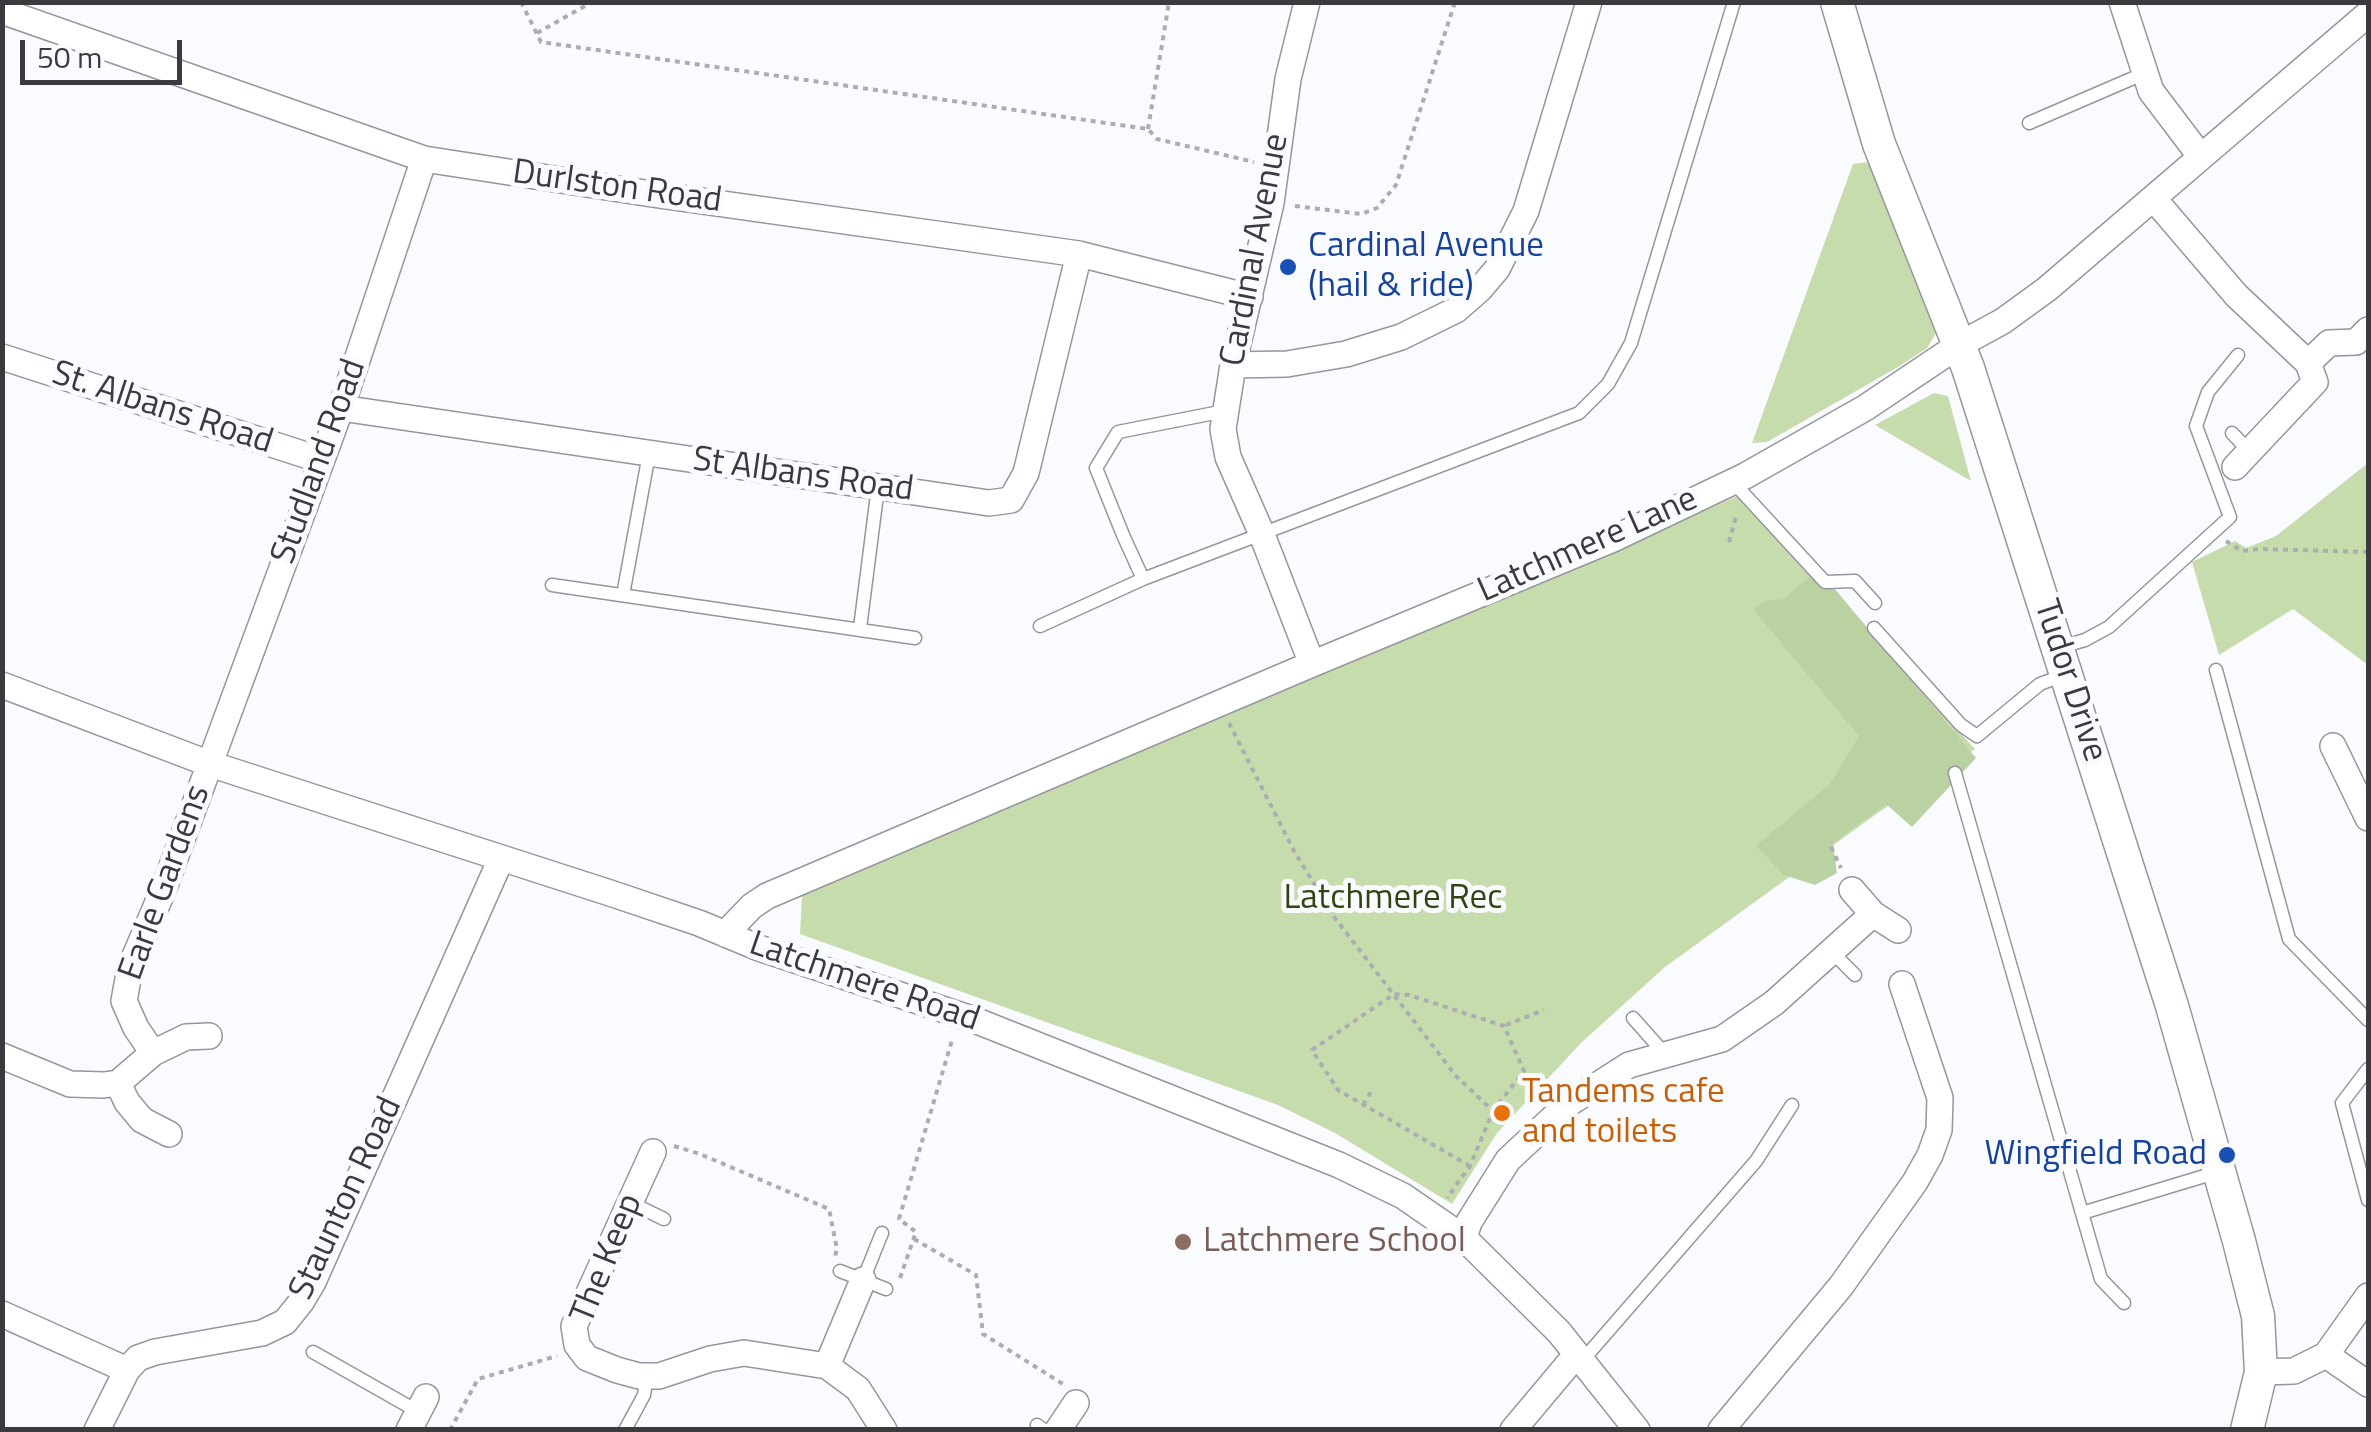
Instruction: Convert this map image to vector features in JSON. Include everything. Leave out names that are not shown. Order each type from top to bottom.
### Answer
[{"type":"street","points":[[1233,365],[1287,364],[1346,354],[1401,338],[1456,310],[1480,289],[1497,269],[1526,211],[1589,2]]},
{"type":"street","name":"Tudor Drive","points":[[1837,2],[1879,144],[1959,344],[2172,1006],[2258,1316],[2261,1372],[2246,1430]]},
{"type":"street","points":[[2122,2],[2151,90],[2201,157]]},
{"type":"street","name":"Cardinal Avenue","points":[[1297,5],[1271,203],[1233,365],[1223,429],[1228,457],[1312,664]]},
{"type":"street","name":"Durlston Road","points":[[2,11],[424,158],[1079,254],[1250,297]]},
{"type":"street","name":"Latchmere Lane","points":[[725,934],[766,896],[1739,488],[2047,288],[2368,14]]},
{"type":"street","name":"Studland Road","points":[[210,764],[340,408],[424,158]]},
{"type":"street","points":[[2154,199],[2236,295],[2308,363],[2315,382],[2243,460]]},
{"type":"street","name":"St Albans Road","points":[[340,408],[989,503],[1011,500],[1026,472],[1079,254]]},
{"type":"street","points":[[2308,363],[2329,343],[2356,342],[2368,330]]},
{"type":"street","name":"St. Albans Road","points":[[2,357],[321,460]]},
{"type":"street","name":"Latchmere Road","points":[[2,685],[210,764],[646,905],[972,1019],[1339,1165],[1403,1196],[1464,1238],[1528,1301],[1637,1430]]},
{"type":"street","points":[[2333,746],[2368,818]]},
{"type":"street","name":"Earle Gardens","points":[[153,1053],[124,1001],[130,968],[210,764]]},
{"type":"street","name":"Staunton Road","points":[[127,1370],[138,1358],[156,1352],[262,1333],[286,1322],[301,1302],[501,859]]},
{"type":"street","points":[[1852,890],[1873,914],[1898,930]]},
{"type":"street","points":[[1464,1238],[1469,1222],[1508,1160],[1568,1104],[1630,1065],[1722,1039],[1774,1003],[1873,914]]},
{"type":"street","points":[[1721,1430],[1842,1286],[1915,1182],[1930,1154],[1939,1130],[1940,1098],[1901,992]]},
{"type":"street","points":[[2,1056],[70,1084],[104,1085],[118,1082],[153,1053],[186,1037],[209,1036]]},
{"type":"street","points":[[118,1082],[142,1120],[169,1134]]},
{"type":"street","name":"The Keep","points":[[653,1152],[574,1326],[580,1350],[587,1358],[639,1376],[659,1376],[710,1359],[744,1354],[827,1366]]},
{"type":"street","points":[[863,1280],[827,1366],[858,1389],[884,1430]]},
{"type":"street","points":[[2261,1372],[2294,1371],[2326,1355],[2368,1296]]},
{"type":"street","points":[[2,1314],[127,1370],[98,1430]]},
{"type":"street","points":[[2326,1355],[2368,1384]]},
{"type":"street","points":[[1513,1430],[1579,1358]]},
{"type":"street","points":[[1046,1428],[1076,1403]]},
{"type":"lane","points":[[1040,626],[1261,532],[1579,413],[1608,384],[1631,342],[1734,2]]},
{"type":"lane","points":[[2029,123],[2146,73]]},
{"type":"lane","points":[[1874,628],[1976,736],[2040,684],[2084,640],[2109,627],[2230,517],[2196,426],[2208,392],[2238,355]]},
{"type":"lane","points":[[1143,579],[1096,468],[1118,432],[1225,411]]},
{"type":"lane","points":[[2232,433],[2243,460]]},
{"type":"lane","points":[[623,595],[649,454]]},
{"type":"lane","points":[[860,628],[878,487]]},
{"type":"lane","points":[[1739,488],[1825,582],[1855,581],[1875,603]]},
{"type":"lane","points":[[552,585],[915,638]]},
{"type":"lane","points":[[2216,670],[2288,938],[2368,1020]]},
{"type":"lane","points":[[1955,774],[2101,1279],[2124,1303]]},
{"type":"lane","points":[[1832,952],[1855,975]]},
{"type":"lane","points":[[1633,1018],[1665,1054]]},
{"type":"lane","points":[[2368,1069],[2342,1103],[2368,1200]]},
{"type":"lane","points":[[1579,1358],[1756,1161],[1792,1105]]},
{"type":"lane","points":[[2082,1213],[2219,1172]]},
{"type":"lane","points":[[629,1202],[664,1219]]},
{"type":"lane","points":[[863,1280],[882,1233]]},
{"type":"lane","points":[[313,1352],[417,1413]]},
{"type":"lane","points":[[625,1430],[644,1396],[647,1376]]},
{"type":"path","points":[[521,2],[541,42],[1148,129],[1157,139],[1276,167]]},
{"type":"path","points":[[538,33],[592,2]]},
{"type":"path","points":[[1148,129],[1169,2]]},
{"type":"path","points":[[1271,203],[1361,214],[1377,208],[1396,185],[1454,2]]},
{"type":"path","points":[[1729,542],[1741,500],[1739,488]]},
{"type":"path","points":[[2213,533],[2242,550],[2368,552]]},
{"type":"path","points":[[1220,703],[1294,851],[1336,918],[1456,1076],[1493,1111]]},
{"type":"path","points":[[1470,1166],[1338,1090],[1312,1050],[1394,994],[1409,995],[1504,1026],[1544,1010]]},
{"type":"path","points":[[653,1152],[657,1142],[700,1154],[829,1209],[837,1249],[832,1266],[895,1292],[916,1232],[899,1219],[954,1032],[966,1035],[972,1019]]},
{"type":"path","points":[[1440,1205],[1470,1166],[1493,1111],[1524,1070],[1504,1026]]},
{"type":"path","points":[[1364,1105],[1371,1092]]},
{"type":"path","points":[[914,1239],[976,1274],[983,1334],[1080,1395],[1076,1403]]},
{"type":"path","points":[[450,1430],[478,1379],[580,1350]]},
{"type":"green space","points":[[1868,162],[1936,333],[1927,348],[1898,367],[1767,442],[1752,443],[1853,164]]},
{"type":"green space","points":[[1934,393],[1948,396],[1971,481],[1875,425]]},
{"type":"green space","points":[[2368,463],[2368,665],[2293,609],[2219,655],[2192,562],[2235,541],[2246,548],[2276,536]]},
{"type":"green space","name":"Latchmere Rec","points":[[1738,496],[1975,749],[1879,812],[1665,967],[1582,1042],[1497,1133],[1452,1204],[1335,1133],[1278,1105],[800,934],[802,895]]},
{"type":"green space","points":[[1819,570],[1976,758],[1912,827],[1886,804],[1833,843],[1837,873],[1815,885],[1784,875],[1756,846],[1830,784],[1859,736],[1753,609],[1764,601],[1783,599]]},
{"type":"place","name":"Cardinal Avenue (hail & ride)","points":[[1288,267]]},
{"type":"place","name":"Tandems cafe and toilets","points":[[1502,1113]]},
{"type":"place","name":"Wingfield Road","points":[[2227,1155]]},
{"type":"place","name":"Latchmere School","points":[[1183,1242]]}]
